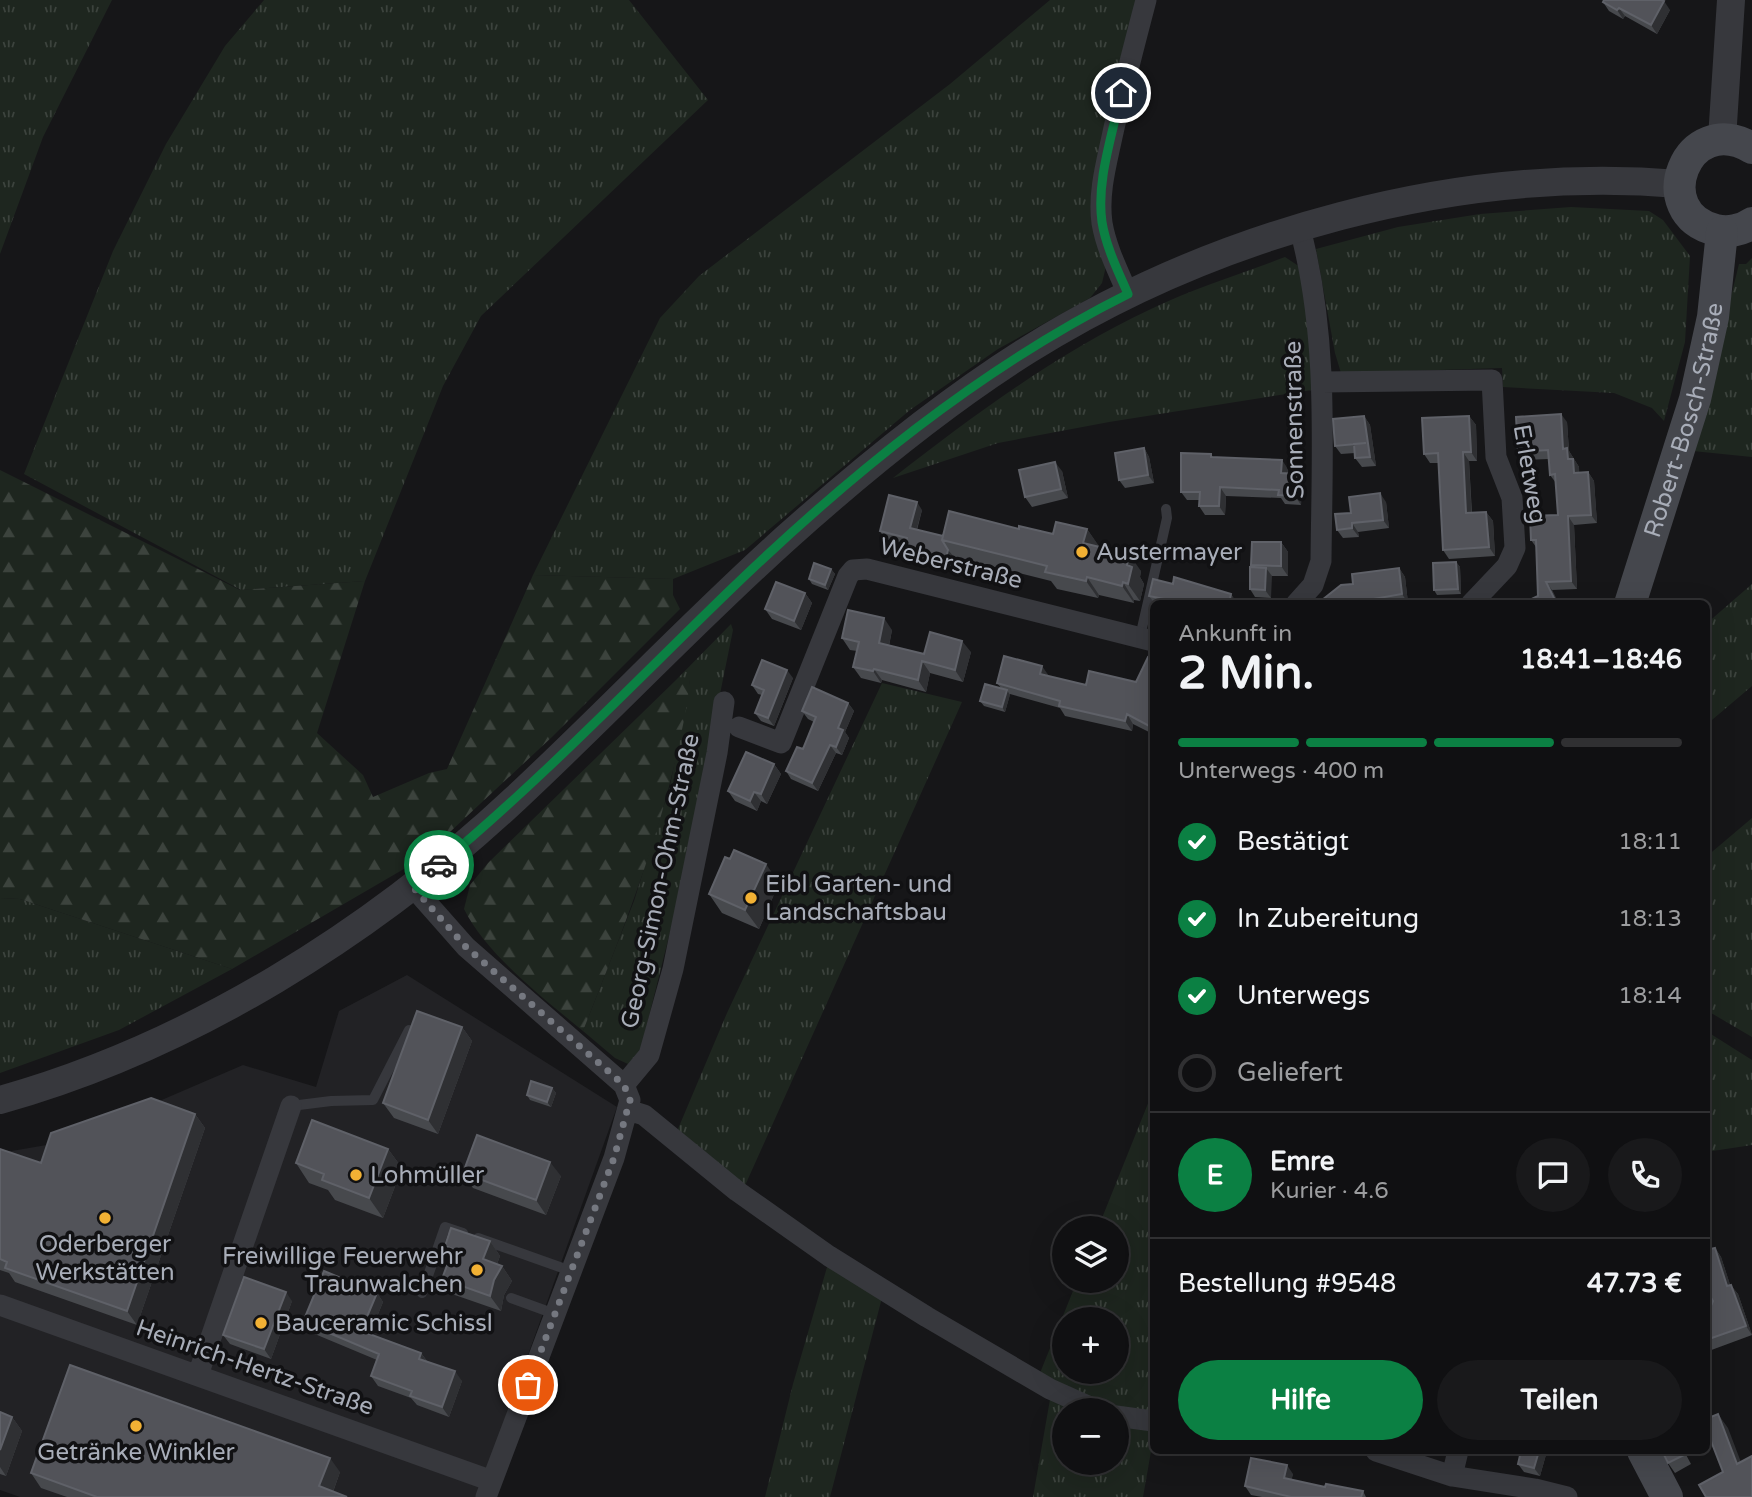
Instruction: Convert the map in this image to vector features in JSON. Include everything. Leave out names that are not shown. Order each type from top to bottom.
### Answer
[{"type":"main road","points":[[1752,148],[1737,140],[1722,139],[1697,149],[1687,159],[1679,184],[1681,198],[1691,216],[1709,228],[1722,232],[1752,223]]},
{"type":"main road","name":"Robert-Bosch-Straße","points":[[1631,600],[1695,399],[1713,317],[1722,232]]},
{"type":"main road","points":[[1645,1454],[1667,1497]]},
{"type":"street","points":[[1128,294],[1107,243],[1102,222],[1102,180],[1121,93],[1146,0]]},
{"type":"street","points":[[1722,139],[1731,0]]},
{"type":"street","points":[[0,1100],[74,1076],[177,1033],[271,981],[358,927],[413,887],[514,800],[727,593],[845,486],[916,429],[1002,367],[1056,333],[1128,294],[1219,256],[1300,229],[1431,197],[1587,181],[1679,184]]},
{"type":"street","name":"Sonnenstraße","points":[[1300,229],[1318,316],[1322,382],[1321,561],[1313,585],[1300,600]]},
{"type":"street","name":"Erletweg","points":[[1322,382],[1492,380],[1496,457],[1512,498],[1515,548],[1507,566],[1475,600]]},
{"type":"street","name":"Weberstraße","points":[[739,727],[781,743],[848,576],[857,569],[867,569],[1147,639]]},
{"type":"street","name":"Georg-Simon-Ohm-Straße","points":[[624,1085],[649,1055],[670,979],[715,763],[724,702]]},
{"type":"street","points":[[413,887],[466,947],[624,1085],[630,1100],[614,1158],[489,1489]]},
{"type":"street","points":[[198,1375],[291,1106]]},
{"type":"street","points":[[628,1110],[644,1115],[737,1191],[829,1256],[927,1317],[1070,1398]]},
{"type":"street","name":"Heinrich-Hertz-Straße","points":[[0,1305],[198,1375],[489,1489]]},
{"type":"street","points":[[1129,1418],[1150,1421]]},
{"type":"street","points":[[1385,1454],[1452,1476],[1535,1489],[1567,1497]]},
{"type":"street","points":[[1452,1476],[1457,1454]]},
{"type":"lane","name":"Weberstraße","points":[[1153,600],[1167,518],[1166,509]]},
{"type":"lane","name":"Weberstraße","points":[[1147,639],[1150,621]]},
{"type":"lane","points":[[291,1106],[373,1100],[409,1030]]},
{"type":"lane","points":[[422,1293],[445,1227],[571,1270]]},
{"type":"lane","points":[[511,1298],[555,1314]]},
{"type":"shaded area","points":[[407,975],[617,1107],[477,1497],[20,1497],[0,1490],[0,1153],[64,1142],[243,1065],[316,1087],[339,1011]]},
{"type":"green space","points":[[0,0],[112,0],[43,137],[0,254]]},
{"type":"green space","points":[[264,0],[629,0],[708,100],[481,316],[443,386],[365,581],[241,590],[24,474],[113,251],[166,144],[225,46]]},
{"type":"green space","points":[[1050,0],[1140,0],[1117,92],[1107,262],[1102,283],[1090,298],[998,349],[910,410],[745,550],[673,579],[533,575],[660,318],[699,276],[950,84]]},
{"type":"green space","points":[[1571,207],[1649,211],[1663,220],[1690,256],[1685,342],[1664,421],[1652,408],[1614,393],[1503,387],[1502,368],[1341,373],[1316,249],[1398,227],[1480,214]]},
{"type":"green space","points":[[1285,257],[1300,267],[1311,326],[1312,390],[1109,422],[998,443],[893,478],[985,408],[1082,345],[1167,301]]},
{"type":"green space","points":[[1752,258],[1752,457],[1693,451],[1739,264],[1746,264]]},
{"type":"green space","points":[[0,470],[240,590],[365,581],[317,733],[363,775],[373,797],[429,773],[447,769],[533,575],[673,579],[673,595],[680,609],[552,737],[421,859],[232,969],[20,899],[0,898]]},
{"type":"green space","points":[[1752,584],[1752,686],[1710,722],[1710,621]]},
{"type":"green space","points":[[731,624],[733,630],[679,896],[640,1052],[635,1061],[628,1064],[615,1058],[583,1031],[634,901],[670,786],[690,680],[676,680]]},
{"type":"green space","points":[[676,680],[690,680],[688,699],[659,824],[636,894],[583,1031],[517,975],[486,943],[464,909],[470,885],[488,863]]},
{"type":"green space","points":[[882,683],[962,702],[743,1190],[675,1136],[727,1013]]},
{"type":"green space","points":[[1752,818],[1752,1037],[1710,1012],[1710,854]]},
{"type":"green space","points":[[0,898],[20,899],[232,969],[119,1030],[0,1073]]},
{"type":"green space","points":[[1710,1034],[1752,1060],[1752,1145],[1710,1151]]},
{"type":"green space","points":[[1150,1098],[1150,1416],[1129,1413],[1129,1398],[1079,1398],[1038,1378],[1052,1343],[1052,1384],[1129,1384],[1129,1307],[1067,1307],[1072,1293],[1129,1293],[1129,1216],[1103,1216]]},
{"type":"green space","points":[[830,1257],[884,1290],[830,1497],[765,1497],[793,1384]]},
{"type":"green space","points":[[1052,1388],[1075,1398],[1052,1398],[1052,1475],[1129,1475],[1129,1417],[1150,1421],[1151,1454],[1143,1497],[1033,1497]]},
{"type":"building","points":[[1664,1],[1651,25],[1619,8],[1617,10],[1603,2]]},
{"type":"building","points":[[1561,414],[1563,449],[1567,448],[1568,459],[1573,459],[1574,473],[1588,472],[1591,515],[1568,516],[1571,581],[1546,582],[1555,600],[1530,600],[1538,596],[1536,540],[1531,540],[1530,516],[1558,515],[1555,474],[1550,475],[1548,450],[1518,452],[1516,417]]},
{"type":"building","points":[[1364,416],[1370,457],[1355,458],[1354,444],[1335,446],[1333,419]]},
{"type":"building","points":[[1469,416],[1471,452],[1463,452],[1466,513],[1486,512],[1489,547],[1443,550],[1438,453],[1424,454],[1422,418]]},
{"type":"building","points":[[1144,448],[1148,475],[1119,480],[1115,453]]},
{"type":"building","points":[[1181,453],[1282,460],[1281,473],[1296,474],[1295,496],[1278,495],[1279,490],[1220,487],[1219,506],[1199,506],[1200,492],[1181,492]]},
{"type":"building","points":[[1055,462],[1061,489],[1025,497],[1019,470]]},
{"type":"building","points":[[1380,493],[1383,520],[1352,523],[1352,528],[1337,530],[1335,514],[1351,513],[1349,497]]},
{"type":"building","points":[[889,495],[917,502],[910,528],[943,536],[942,540],[948,550],[946,558],[905,548],[907,538],[880,531]]},
{"type":"building","points":[[949,511],[1019,529],[1019,526],[1053,534],[1056,522],[1087,529],[1083,543],[1129,554],[1127,565],[1132,567],[1128,584],[1123,582],[1122,586],[1087,577],[1086,581],[1045,572],[1047,566],[942,540]]},
{"type":"building","points":[[1252,542],[1281,542],[1281,566],[1251,565]]},
{"type":"building","points":[[1456,562],[1458,589],[1434,590],[1433,563]]},
{"type":"building","points":[[814,563],[831,569],[825,585],[809,579]]},
{"type":"building","points":[[1250,567],[1266,568],[1265,590],[1250,589]]},
{"type":"building","points":[[1399,568],[1402,594],[1368,600],[1322,600],[1341,585],[1353,584],[1352,574]]},
{"type":"building","points":[[1174,577],[1231,594],[1230,600],[1169,600],[1149,596],[1153,579],[1173,584]]},
{"type":"building","points":[[776,582],[805,593],[794,621],[765,609]]},
{"type":"building","points":[[848,610],[884,618],[879,643],[924,654],[930,632],[962,641],[955,670],[922,661],[918,680],[874,669],[853,667],[859,642],[842,638]]},
{"type":"building","points":[[1004,656],[1042,666],[1040,674],[1086,685],[1089,671],[1136,682],[1148,657],[1150,726],[1127,714],[1125,721],[1059,706],[1060,701],[997,683]]},
{"type":"building","points":[[762,660],[787,670],[768,718],[755,713],[764,690],[752,685]]},
{"type":"building","points":[[985,684],[1007,690],[1002,707],[980,701]]},
{"type":"building","points":[[812,687],[848,703],[838,728],[843,730],[836,747],[830,745],[812,783],[786,771],[797,747],[803,749],[816,717],[802,711]]},
{"type":"building","points":[[746,752],[774,764],[761,794],[754,792],[750,801],[728,791]]},
{"type":"building","points":[[734,850],[766,864],[745,910],[709,894],[725,857],[730,859]]},
{"type":"building","points":[[417,1011],[462,1027],[428,1120],[383,1103]]},
{"type":"building","points":[[531,1081],[552,1088],[547,1102],[527,1095]]},
{"type":"building","name":"Oderberger Werkstätten","points":[[151,1098],[195,1114],[127,1311],[5,1268],[7,1262],[0,1259],[0,1149],[41,1163],[51,1133]]},
{"type":"building","points":[[312,1120],[388,1149],[369,1198],[322,1180],[324,1174],[296,1163]]},
{"type":"building","points":[[477,1135],[550,1162],[536,1200],[463,1173]]},
{"type":"building","points":[[451,1228],[490,1241],[483,1259],[502,1266],[494,1280],[490,1296],[442,1279],[453,1249],[445,1246]]},
{"type":"building","points":[[1715,1248],[1727,1286],[1731,1285],[1746,1326],[1710,1339],[1710,1308],[1713,1301],[1710,1296],[1710,1249]]},
{"type":"building","points":[[324,1271],[377,1293],[361,1331],[421,1353],[419,1359],[455,1371],[442,1407],[410,1396],[412,1391],[371,1376],[379,1354],[303,1322]]},
{"type":"building","name":"Bauceramic Schissl","points":[[244,1277],[286,1292],[264,1349],[223,1335]]},
{"type":"building","name":"Getränke Winkler","points":[[70,1365],[330,1458],[319,1486],[347,1497],[97,1497],[31,1473]]},
{"type":"building","points":[[0,1412],[12,1417],[0,1450]]},
{"type":"building","points":[[1718,1414],[1737,1464],[1752,1456],[1752,1497],[1706,1497],[1699,1485],[1723,1472],[1710,1438],[1710,1417]]},
{"type":"building","points":[[1520,1454],[1538,1454],[1534,1468],[1518,1464]]},
{"type":"building","points":[[1664,1454],[1684,1454],[1684,1455],[1668,1463]]},
{"type":"building","points":[[1251,1458],[1287,1465],[1284,1478],[1325,1487],[1326,1484],[1363,1491],[1361,1497],[1291,1497],[1245,1486]]},
{"type":"way so far","points":[[439,865],[413,887],[466,947],[624,1085],[630,1100],[614,1158],[528,1385]]},
{"type":"place","name":"Austermayer","points":[[1082,552]]},
{"type":"place","name":"Eibl Garten- und Landschaftsbau","points":[[751,898]]},
{"type":"place","name":"Lohmüller","points":[[356,1175]]},
{"type":"place","name":"Oderberger Werkstätten","points":[[105,1218]]},
{"type":"place","name":"Freiwillige Feuerwehr Traunwalchen","points":[[477,1270]]},
{"type":"place","name":"Bauceramic Schissl","points":[[261,1323]]},
{"type":"place","name":"Getränke Winkler","points":[[136,1426]]},
{"type":"route","points":[[439,865],[514,800],[727,593],[845,486],[916,429],[1002,367],[1056,333],[1128,294],[1107,243],[1101,201],[1102,180],[1121,93]]}]
